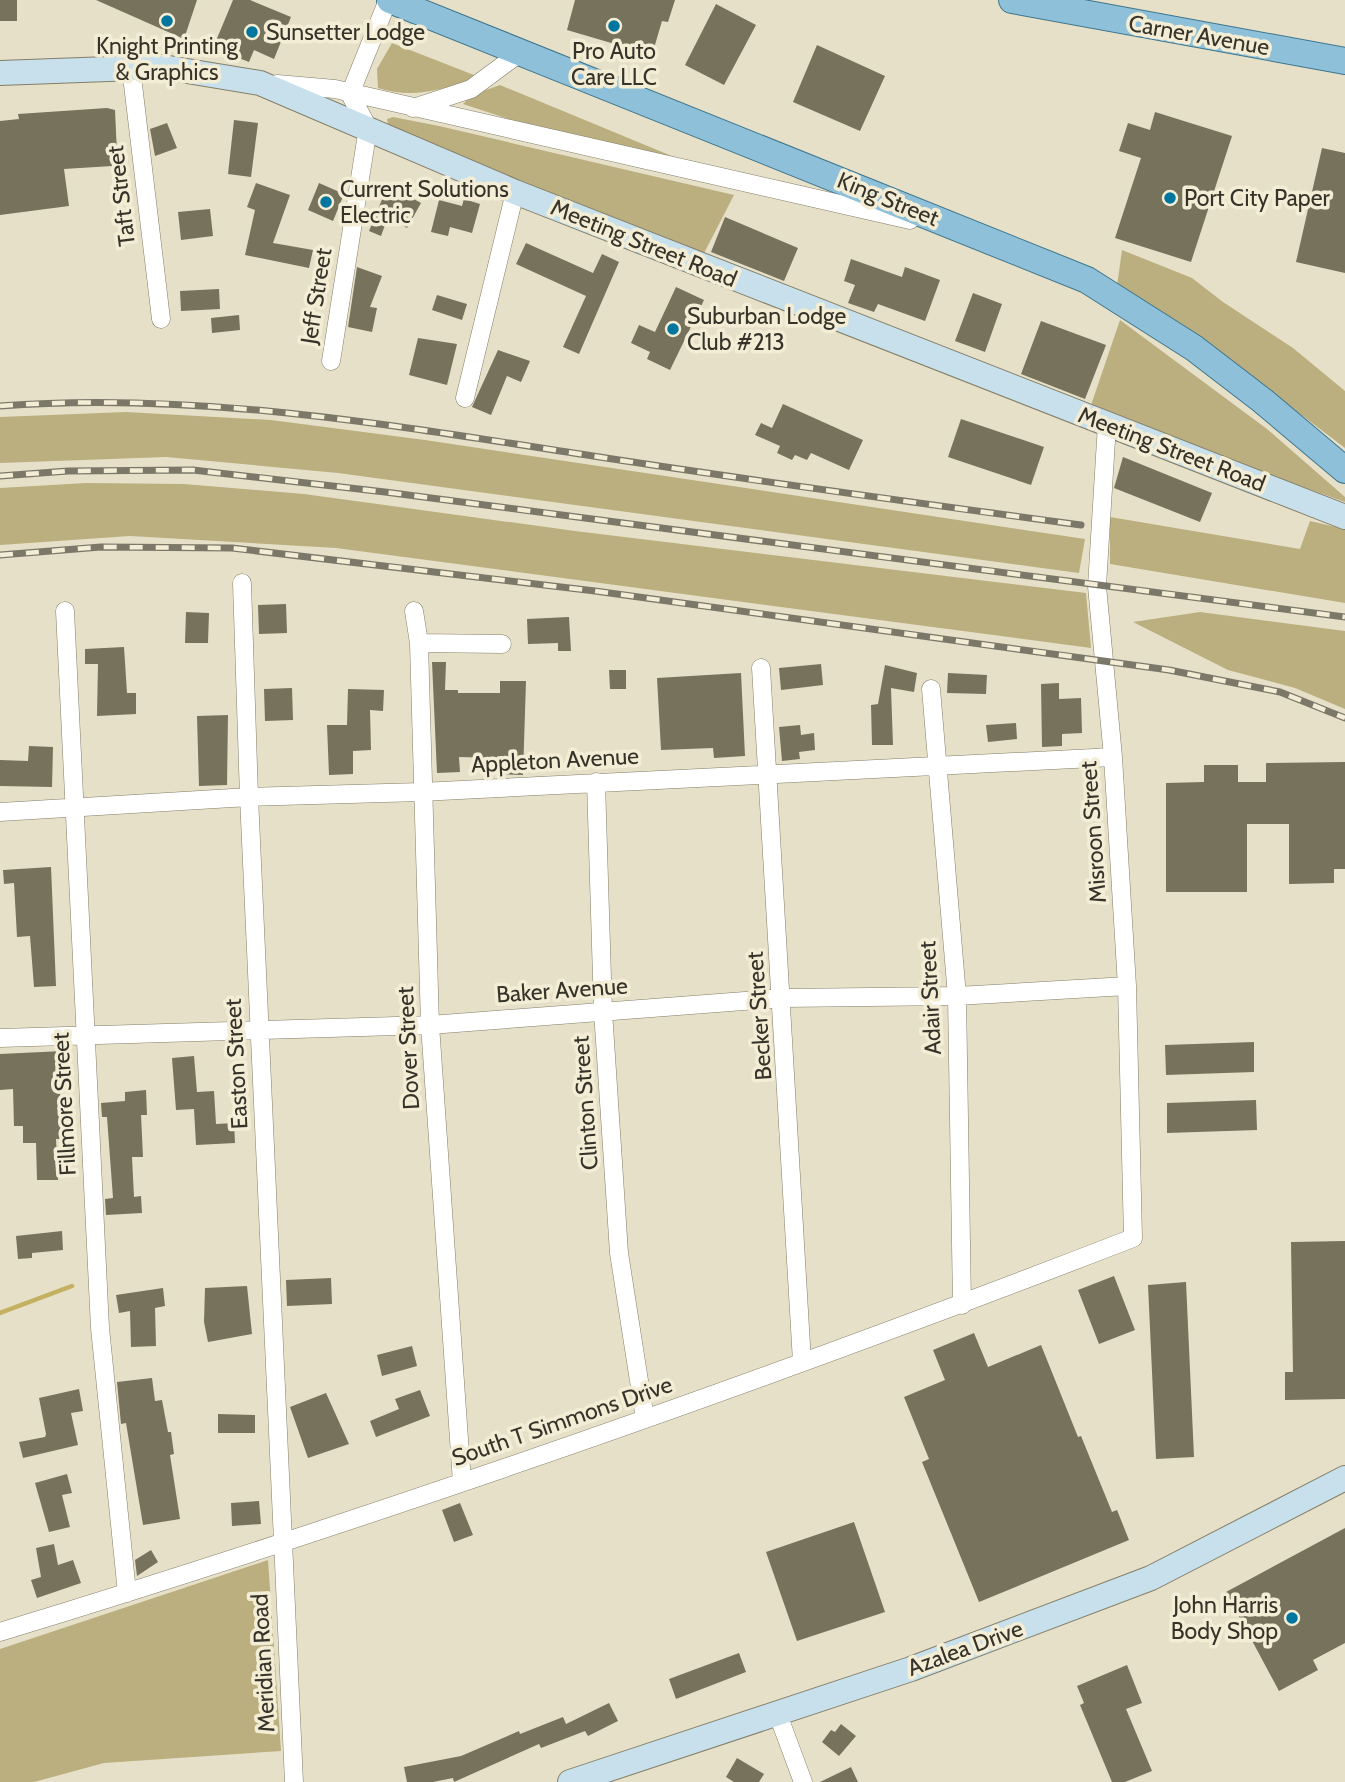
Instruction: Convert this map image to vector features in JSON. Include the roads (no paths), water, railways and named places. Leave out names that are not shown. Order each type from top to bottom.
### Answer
[{"type":"main road","name":"King Street","points":[[389,0],[1053,265],[1117,297],[1194,348],[1263,401],[1345,470]]},
{"type":"main road","name":"Carner Avenue","points":[[1012,0],[1345,61]]},
{"type":"street","points":[[368,128],[350,94],[389,0]]},
{"type":"street","points":[[413,108],[471,89],[522,52]]},
{"type":"street","name":"Meeting Street Road","points":[[0,73],[163,67],[260,83],[335,89],[863,208],[992,242],[1053,265]]},
{"type":"street","name":"Taft Street","points":[[131,68],[161,319]]},
{"type":"street","name":"Meeting Street Road","points":[[260,83],[515,192],[1345,517]]},
{"type":"street","name":"Jeff Street","points":[[331,361],[368,128]]},
{"type":"street","points":[[465,398],[515,192]]},
{"type":"street","name":"Misroon Street","points":[[1107,424],[1097,586],[1113,757],[1127,985],[1133,1238]]},
{"type":"street","name":"Easton Street","points":[[242,583],[248,797],[282,1543]]},
{"type":"street","name":"Fillmore Street","points":[[65,611],[100,1328],[127,1593]]},
{"type":"street","name":"Dover Street","points":[[414,611],[419,643],[421,792],[430,1025],[461,1482]]},
{"type":"street","points":[[419,643],[502,644]]},
{"type":"street","name":"Becker Street","points":[[761,668],[783,999],[802,1362]]},
{"type":"street","name":"Adair Street","points":[[931,689],[957,996],[962,1305]]},
{"type":"street","name":"Appleton Avenue","points":[[0,812],[248,797],[421,792],[1113,757]]},
{"type":"street","name":"Clinton Street","points":[[596,782],[603,1011],[619,1253],[645,1419]]},
{"type":"street","name":"Baker Avenue","points":[[0,1038],[430,1025],[783,999],[957,996],[1127,985]]},
{"type":"street","name":"South T Simmons Drive","points":[[0,1632],[282,1543],[645,1419],[962,1305],[1133,1238]]},
{"type":"street","name":"Azalea Drive","points":[[570,1782],[911,1669],[1152,1578],[1345,1478]]},
{"type":"street","name":"Meridian Road","points":[[282,1543],[294,1782]]},
{"type":"street","points":[[777,1712],[803,1782]]},
{"type":"waterway","points":[[0,1313],[72,1286]]},
{"type":"railway","points":[[0,406],[149,403],[298,414],[1081,525]]},
{"type":"railway","points":[[0,476],[68,471],[193,470],[385,492],[1345,617]]},
{"type":"railway","points":[[0,555],[101,547],[232,548],[595,591],[1169,670],[1280,692],[1345,718]]},
{"type":"place","name":"Knight Printing & Graphics","points":[[167,21]]},
{"type":"place","name":"Pro Auto Care LLC","points":[[614,26]]},
{"type":"place","name":"Sunsetter Lodge","points":[[252,32]]},
{"type":"place","name":"Port City Paper","points":[[1170,198]]},
{"type":"place","name":"Current Solutions Electric","points":[[326,202]]},
{"type":"place","name":"Suburban Lodge Club #213","points":[[673,329]]},
{"type":"place","name":"John Harris Body Shop","points":[[1292,1618]]}]
